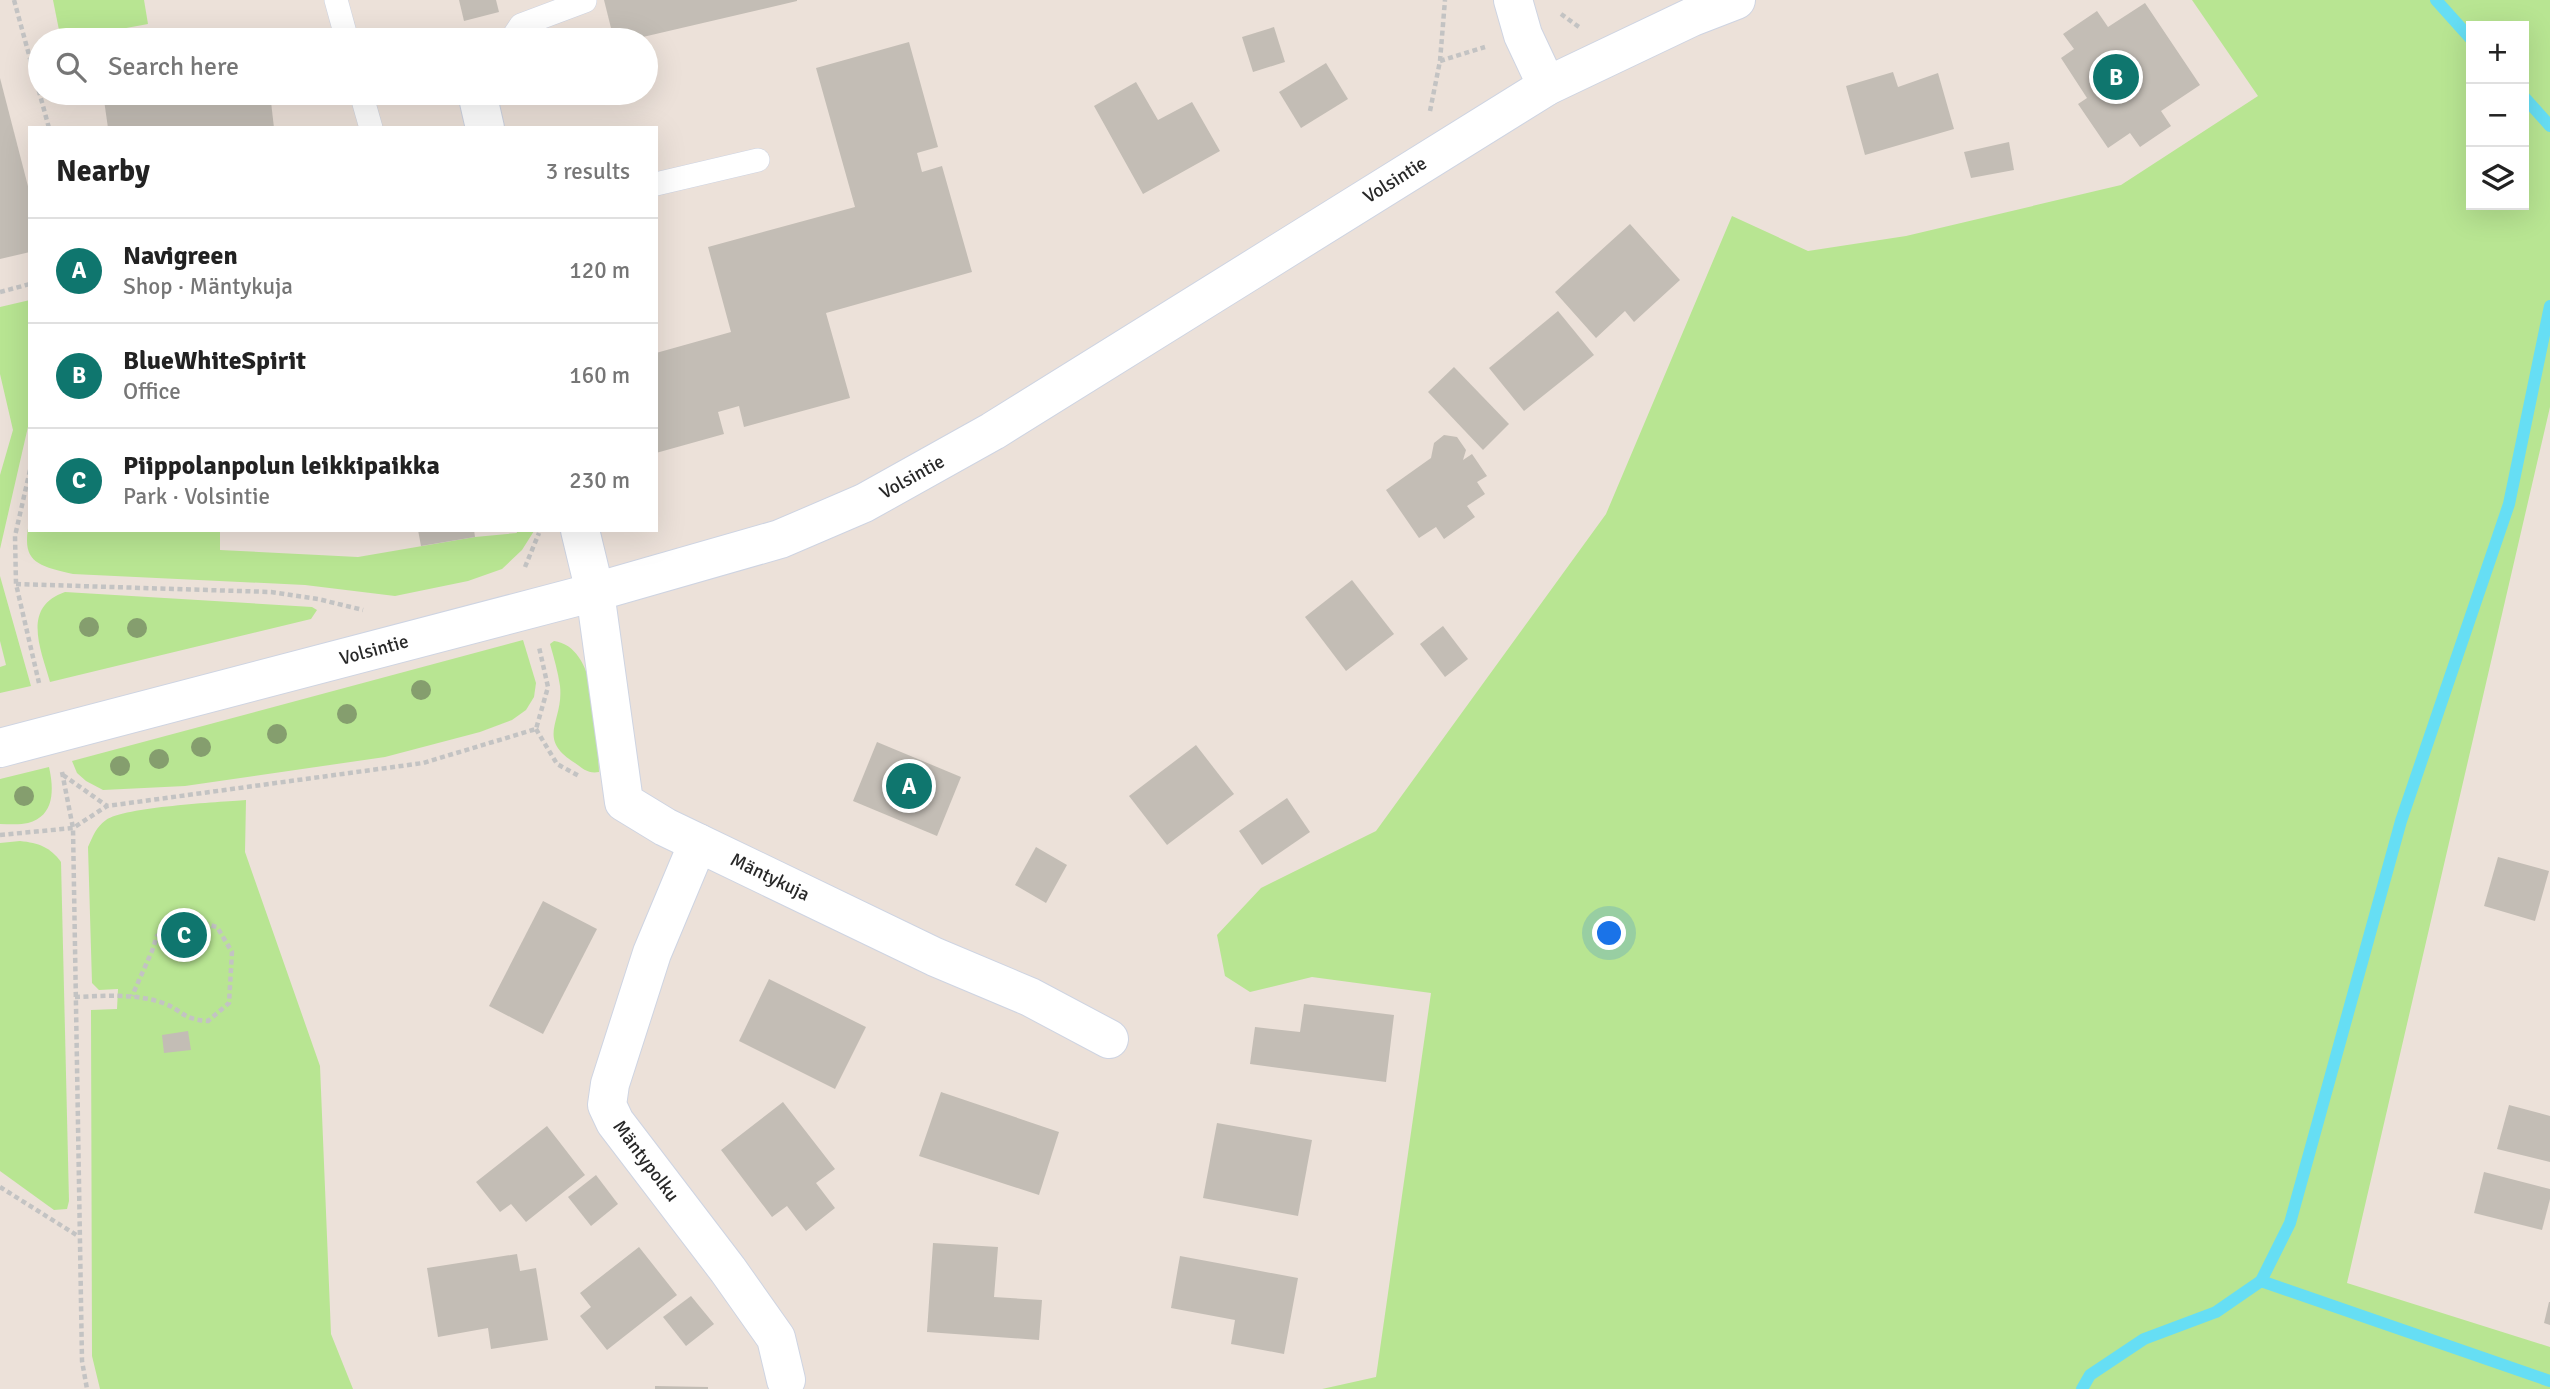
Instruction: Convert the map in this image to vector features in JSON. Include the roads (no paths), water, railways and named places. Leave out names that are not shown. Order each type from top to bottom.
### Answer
[{"type":"street","points":[[1513,0],[1523,36],[1547,86]]},
{"type":"street","name":"Volsintie","points":[[0,748],[595,592],[780,539],[864,503],[993,431],[1547,86],[1692,17],[1736,0]]},
{"type":"street","points":[[580,532],[595,592]]},
{"type":"street","name":"Mäntykuja","points":[[595,592],[624,802],[664,827],[935,957],[1030,997],[1109,1039]]},
{"type":"street","name":"Mäntypolku","points":[[698,843],[652,953],[610,1084],[607,1105],[615,1122],[728,1270],[776,1338],[786,1380]]},
{"type":"lane","points":[[336,0],[344,28]]},
{"type":"lane","points":[[520,28],[585,1]]},
{"type":"lane","points":[[364,105],[369,126]]},
{"type":"lane","points":[[658,184],[758,160]]},
{"type":"waterway","points":[[2436,0],[2466,33]]},
{"type":"waterway","points":[[2529,103],[2550,126]]},
{"type":"waterway","points":[[2082,1389],[2090,1375],[2144,1339],[2216,1312],[2261,1281],[2290,1223],[2401,821],[2509,504],[2550,306]]},
{"type":"waterway","points":[[2261,1281],[2550,1381]]},
{"type":"place","name":"BlueWhiteSpirit","points":[[2116,77]]},
{"type":"place","name":"Navigreen","points":[[909,786]]},
{"type":"place","name":"Piippolanpolun leikkipaikka","points":[[184,935]]}]
